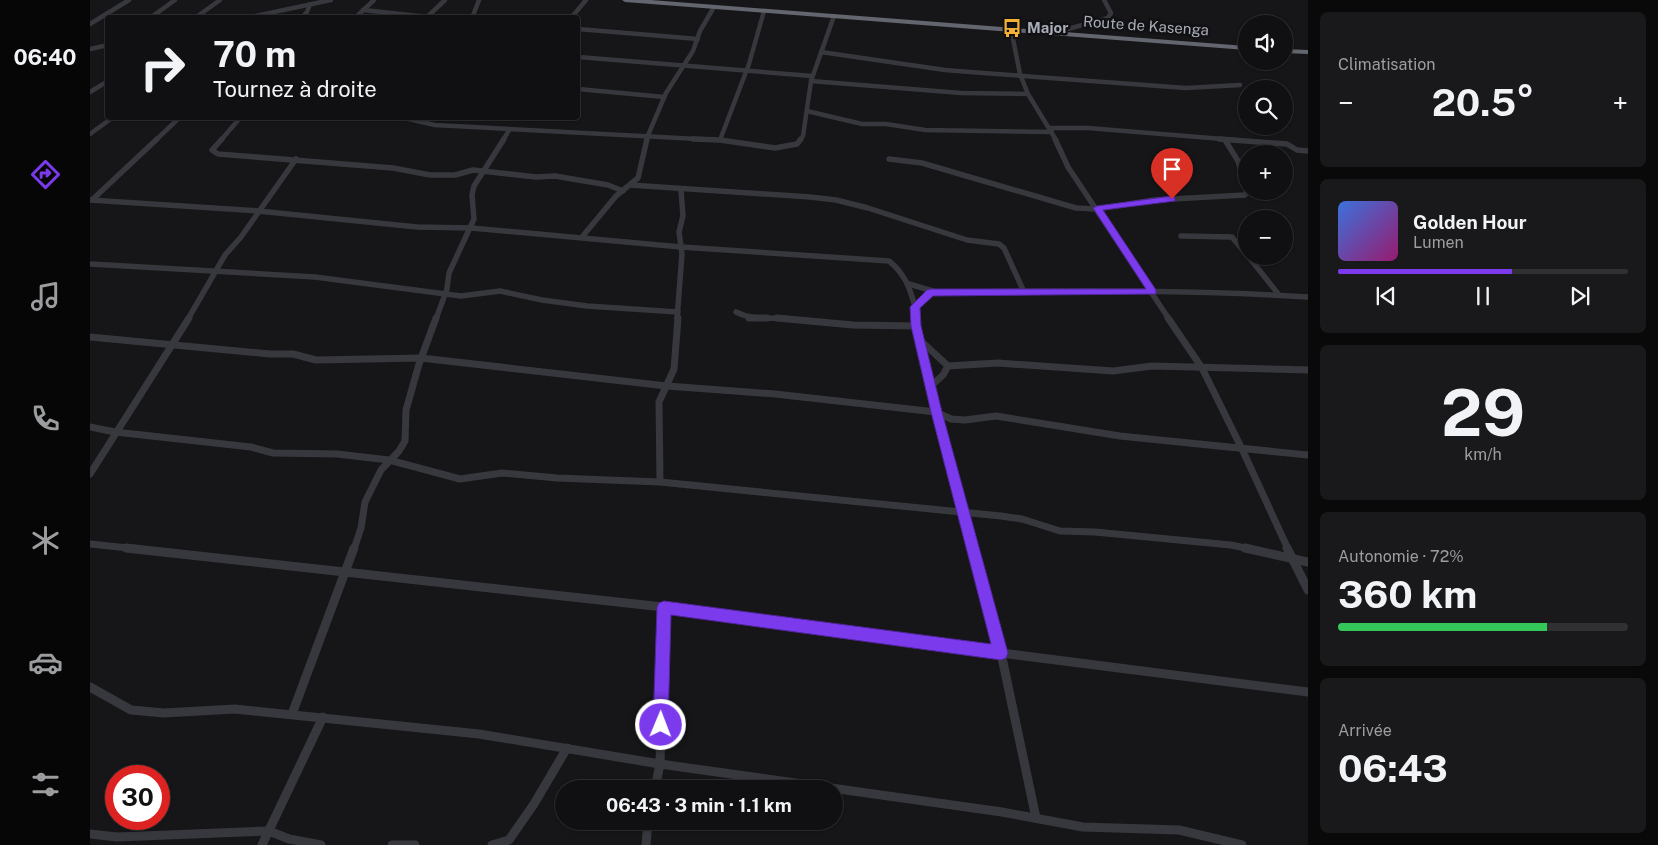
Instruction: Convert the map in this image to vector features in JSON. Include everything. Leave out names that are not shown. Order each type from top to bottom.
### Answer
[{"type":"highway","name":"Route de Kasenga","points":[[624,0],[1238,47]]},
{"type":"highway","points":[[1293,51],[1308,52]]},
{"type":"street","points":[[90,24],[129,0]]},
{"type":"street","points":[[154,15],[175,0]]},
{"type":"street","points":[[199,15],[220,0]]},
{"type":"street","points":[[260,15],[331,0]]},
{"type":"street","points":[[357,15],[374,0]]},
{"type":"street","points":[[429,15],[444,0]]},
{"type":"street","points":[[473,15],[479,0]]},
{"type":"street","points":[[574,15],[586,0]]},
{"type":"street","points":[[1053,33],[1108,18],[1111,13],[1104,0]]},
{"type":"street","points":[[304,15],[310,4]]},
{"type":"street","points":[[582,237],[613,199],[639,175],[649,136],[648,132],[664,97],[693,51],[714,7]]},
{"type":"street","points":[[363,10],[409,15]]},
{"type":"street","points":[[720,140],[746,70],[764,11]]},
{"type":"street","points":[[414,120],[435,124],[510,129],[720,140],[775,148],[797,144],[803,136],[812,78],[834,16]]},
{"type":"street","points":[[580,28],[698,39]]},
{"type":"street","points":[[1011,29],[1020,74],[1028,94],[1050,130],[1068,166],[1202,368],[1242,449],[1292,560],[1308,590]]},
{"type":"street","points":[[90,49],[105,46]]},
{"type":"street","points":[[821,52],[944,70],[1020,74],[1186,88],[1238,85]]},
{"type":"street","points":[[580,57],[641,61],[683,67],[746,70],[961,93],[1028,94]]},
{"type":"street","points":[[90,92],[105,83]]},
{"type":"street","points":[[580,89],[664,97]]},
{"type":"street","points":[[807,111],[862,124],[886,124],[925,130],[1094,128],[1287,144],[1297,150],[1308,151]]},
{"type":"street","points":[[90,134],[109,120]]},
{"type":"street","points":[[91,200],[177,120]]},
{"type":"street","points":[[238,120],[212,150],[218,154],[393,168],[430,175],[455,175],[473,170],[482,170],[536,178],[564,178],[608,185],[623,191]]},
{"type":"street","points":[[292,714],[346,573],[361,528],[365,502],[381,470],[405,441],[406,410],[421,358],[447,289],[447,280],[456,256],[471,228],[474,215],[472,195],[474,186],[482,170],[510,129]]},
{"type":"street","points":[[1225,140],[1238,161]]},
{"type":"street","points":[[90,474],[115,432],[174,344],[225,255],[241,236],[296,159]]},
{"type":"street","points":[[889,159],[922,164],[1064,206],[1097,208],[1154,200],[1238,195]]},
{"type":"street","points":[[630,185],[836,200],[868,208],[967,240],[999,244],[1004,248],[1024,292]]},
{"type":"street","points":[[660,482],[659,402],[674,369],[681,247],[679,232],[683,216],[680,190]]},
{"type":"street","points":[[91,200],[258,211],[417,227],[471,228],[681,247],[889,261],[902,271],[909,284],[915,307],[916,326],[936,412],[1001,653],[1036,818]]},
{"type":"street","points":[[1181,236],[1232,237],[1238,244]]},
{"type":"street","points":[[90,264],[315,277],[461,296],[500,291],[542,300],[587,306],[678,312]]},
{"type":"street","points":[[1255,265],[1279,295]]},
{"type":"street","points":[[909,284],[938,292]]},
{"type":"street","points":[[915,307],[931,292],[1153,292],[1308,297]]},
{"type":"street","points":[[736,312],[748,318],[758,319],[770,317],[853,325],[916,326]]},
{"type":"street","points":[[90,337],[270,354],[293,354],[316,360],[421,358],[667,386],[775,394],[936,412],[951,419],[966,420],[996,416],[1120,436],[1308,455]]},
{"type":"street","points":[[919,339],[948,366]]},
{"type":"street","points":[[948,366],[998,363],[1113,371],[1152,366],[1308,370]]},
{"type":"street","points":[[931,386],[943,375],[948,366]]},
{"type":"street","points":[[90,427],[115,432],[251,447],[273,453],[337,454],[389,460],[460,479],[502,473],[557,478],[660,482],[1022,519],[1060,530],[1230,545],[1308,562]]},
{"type":"street","points":[[90,544],[664,607],[1001,653],[1308,692]]},
{"type":"street","points":[[657,780],[660,764],[664,607]]},
{"type":"street","points":[[90,687],[131,710],[164,713],[235,709],[479,734],[660,764],[1036,818],[1083,827],[1179,830],[1242,845]]},
{"type":"street","points":[[262,845],[323,717]]},
{"type":"street","points":[[492,845],[509,840],[534,804],[567,748]]},
{"type":"street","points":[[646,845],[647,830]]},
{"type":"street","points":[[90,834],[117,837],[269,831],[289,839],[321,845]]},
{"type":"street","points":[[392,845],[415,845]]},
{"type":"place","name":"Major","points":[[1012,28]]},
{"type":"route","points":[[661,725],[664,607],[1001,653],[936,412],[916,326],[915,307],[931,292],[1153,292],[1097,208],[1172,199]]}]
